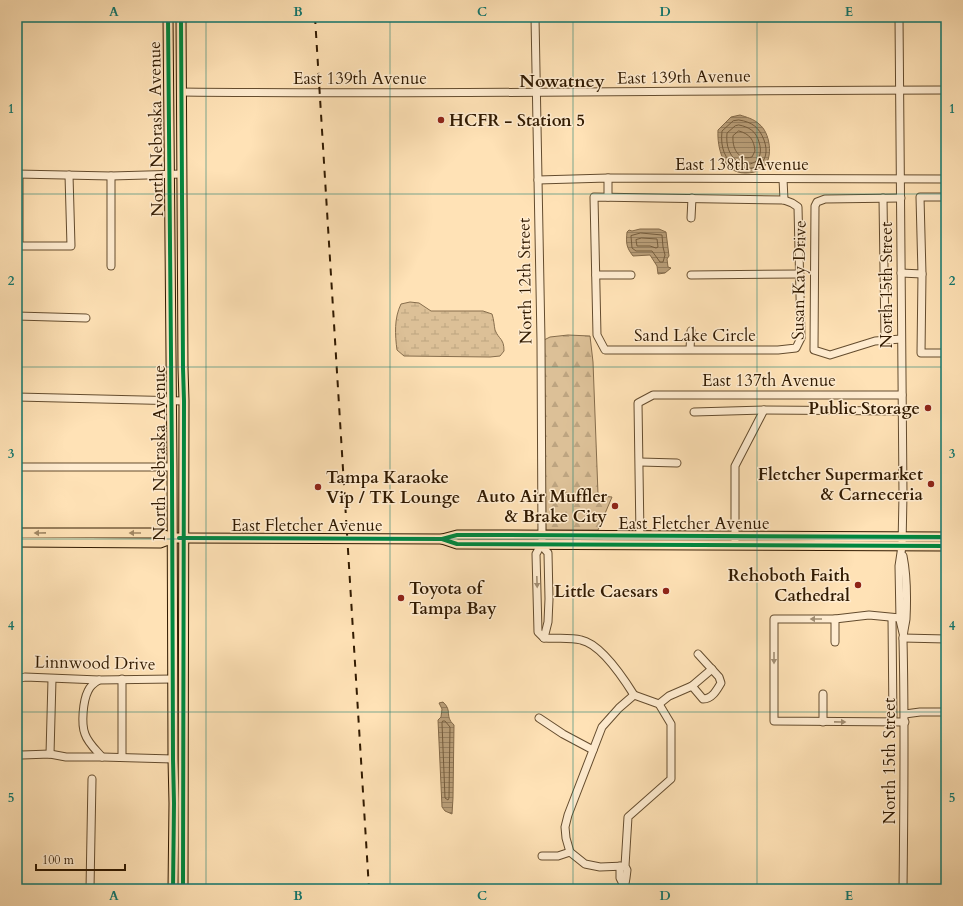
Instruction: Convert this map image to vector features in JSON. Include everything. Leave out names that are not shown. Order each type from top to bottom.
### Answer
[{"type":"main road","points":[[168,17],[181,17]]},
{"type":"main road","name":"North Nebraska Avenue","points":[[168,17],[173,538],[173,889]]},
{"type":"main road","name":"North Nebraska Avenue","points":[[181,17],[184,401],[183,889]]},
{"type":"main road","points":[[170,216],[177,257],[177,279],[183,290]]},
{"type":"main road","points":[[170,308],[177,314],[179,355],[183,368]]},
{"type":"main road","name":"East Fletcher Avenue","points":[[17,533],[158,533],[173,538],[442,539],[457,535],[542,540],[581,546],[735,540]]},
{"type":"main road","points":[[581,546],[597,541],[622,541],[640,536]]},
{"type":"main road","name":"East Fletcher Avenue","points":[[542,540],[640,536],[946,546]]},
{"type":"main road","name":"East Fletcher Avenue","points":[[902,545],[946,537]]},
{"type":"main road","name":"East Fletcher Avenue","points":[[17,542],[160,543],[173,538]]},
{"type":"street","name":"North 12th Street","points":[[535,17],[542,540]]},
{"type":"street","name":"North 15th Street","points":[[899,17],[903,495],[902,545],[899,566],[896,618],[903,636]]},
{"type":"street","name":"East 139th Avenue","points":[[181,92],[319,94],[946,90]]},
{"type":"street","points":[[70,175],[71,246],[18,246],[18,174],[70,175],[111,176],[182,174]]},
{"type":"street","points":[[111,176],[111,266]]},
{"type":"street","points":[[608,178],[608,197]]},
{"type":"street","name":"East 138th Avenue","points":[[538,180],[608,178],[946,179]]},
{"type":"street","points":[[784,179],[784,200]]},
{"type":"street","name":"Sand Lake Circle","points":[[608,197],[784,200],[798,207],[801,338],[796,348],[778,350],[605,350],[597,335],[594,198],[608,197]]},
{"type":"street","points":[[946,197],[920,197],[922,274],[921,353],[946,353]]},
{"type":"street","points":[[691,218],[692,198]]},
{"type":"street","points":[[883,198],[886,340]]},
{"type":"street","name":"Susan Kay Drive","points":[[901,198],[825,199],[817,202],[815,206],[814,350],[830,355],[875,341],[901,339]]},
{"type":"street","points":[[901,273],[922,274]]},
{"type":"street","points":[[691,275],[800,274]]},
{"type":"street","points":[[596,275],[631,275]]},
{"type":"street","points":[[17,316],[86,318]]},
{"type":"street","points":[[690,350],[691,331]]},
{"type":"street","name":"East 137th Avenue","points":[[640,462],[638,403],[653,395],[902,395]]},
{"type":"street","points":[[17,397],[184,401]]},
{"type":"street","points":[[735,540],[735,466],[764,410]]},
{"type":"street","points":[[694,412],[764,410],[902,411]]},
{"type":"street","points":[[640,536],[640,462],[677,463]]},
{"type":"street","points":[[17,467],[172,467]]},
{"type":"street","points":[[542,540],[536,554],[538,632],[544,638],[582,640],[594,647],[611,662],[634,695],[659,704],[671,724],[671,779],[628,817],[622,866]]},
{"type":"street","points":[[542,540],[548,553],[549,599],[548,622],[544,638]]},
{"type":"street","name":"North 15th Street","points":[[902,545],[905,566],[906,620],[903,636],[905,714],[903,889]]},
{"type":"street","points":[[893,722],[896,618],[869,615],[835,619],[774,619],[774,721],[823,722],[893,722],[905,722]]},
{"type":"street","points":[[835,619],[835,642]]},
{"type":"street","points":[[903,636],[946,639]]},
{"type":"street","points":[[692,686],[703,699],[706,699],[717,692],[721,683],[719,676],[698,654]]},
{"type":"street","points":[[659,704],[669,696],[692,686],[712,669]]},
{"type":"street","name":"Linnwood Drive","points":[[17,679],[25,677],[99,680],[173,679]]},
{"type":"street","points":[[50,754],[52,679]]},
{"type":"street","points":[[122,679],[122,757]]},
{"type":"street","points":[[99,680],[92,684],[88,692],[83,716],[85,734],[102,757]]},
{"type":"street","points":[[823,694],[823,722]]},
{"type":"street","points":[[624,888],[627,870],[622,866],[600,867],[586,864],[570,852],[565,827],[602,727],[619,708],[634,695]]},
{"type":"street","points":[[905,714],[920,712],[946,712]]},
{"type":"street","points":[[173,713],[183,713]]},
{"type":"street","points":[[540,718],[563,734],[593,750]]},
{"type":"street","points":[[17,753],[22,755],[50,754],[66,757],[173,759]]},
{"type":"street","points":[[90,889],[92,780]]},
{"type":"street","points":[[174,802],[184,803]]},
{"type":"street","points":[[542,856],[558,856],[570,852]]},
{"type":"green space","points":[[410,302],[419,303],[431,311],[483,311],[492,314],[495,330],[502,341],[504,351],[500,356],[490,357],[404,356],[397,350],[396,321],[401,304]]},
{"type":"green space","points":[[568,335],[590,336],[593,362],[598,494],[599,496],[612,497],[598,530],[546,530],[544,340],[550,337]]},
{"type":"water","points":[[740,115],[757,122],[763,128],[768,139],[769,158],[763,168],[754,172],[737,172],[731,169],[720,152],[718,130],[731,117]]},
{"type":"water","points":[[640,229],[659,229],[666,232],[669,256],[667,259],[668,267],[671,268],[665,273],[658,274],[657,266],[650,255],[633,256],[629,250],[627,232],[629,230],[632,231]]},
{"type":"water","points":[[443,702],[448,708],[449,719],[454,725],[452,814],[445,811],[442,807],[438,720],[441,717],[442,709],[439,703]]},
{"type":"railway","points":[[315,17],[369,889]]},
{"type":"cycle path","points":[[168,17],[174,803],[173,889]]},
{"type":"cycle path","points":[[181,17],[184,401],[183,889]]},
{"type":"cycle path","points":[[179,538],[442,539],[457,535],[946,537]]},
{"type":"cycle path","points":[[442,539],[457,544],[946,546]]},
{"type":"place","name":"HCFR - Station 5","points":[[441,120]]},
{"type":"place","name":"Public Storage","points":[[928,408]]},
{"type":"place","name":"Fletcher Supermarket & Carneceria","points":[[931,484]]},
{"type":"place","name":"Tampa Karaoke Vip / TK Lounge","points":[[318,487]]},
{"type":"place","name":"Auto Air Muffler & Brake City","points":[[615,506]]},
{"type":"place","name":"Rehoboth Faith Cathedral","points":[[858,585]]},
{"type":"place","name":"Little Caesars","points":[[666,591]]},
{"type":"place","name":"Toyota of Tampa Bay","points":[[401,598]]},
{"type":"district","name":"Nowatney","points":[[562,81]]}]
